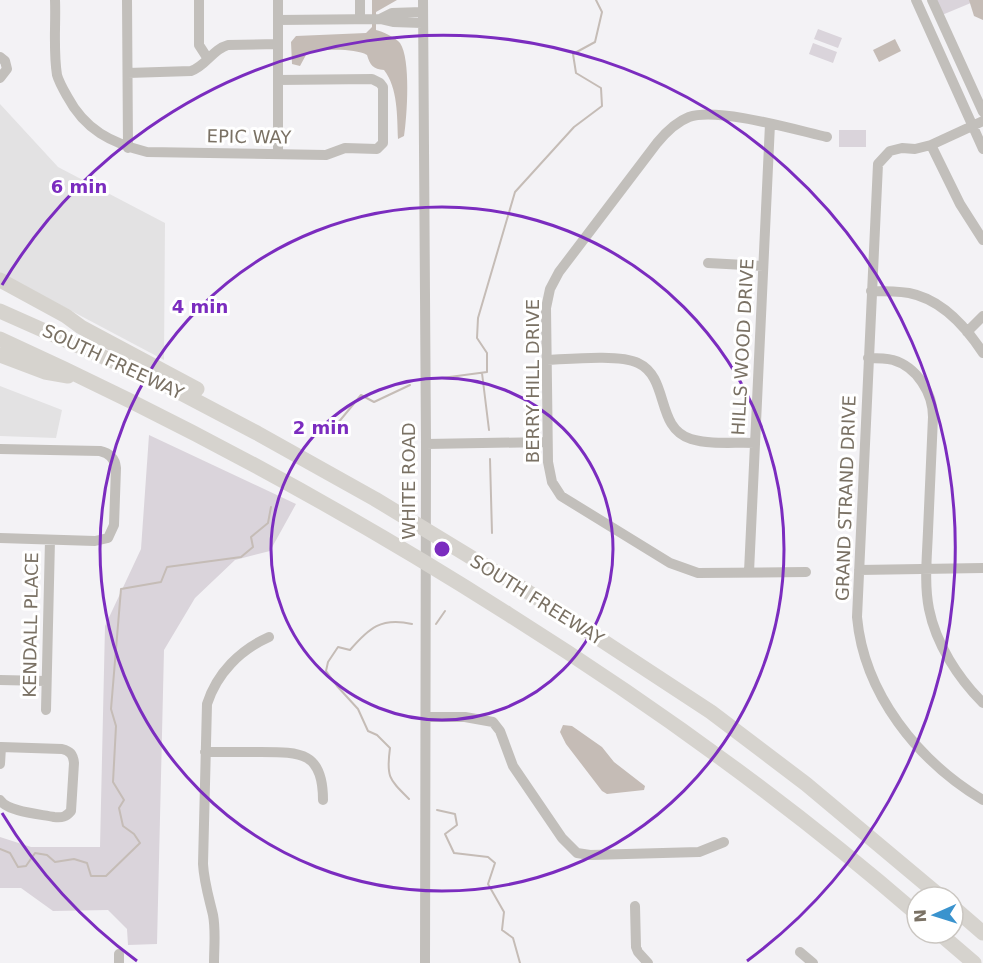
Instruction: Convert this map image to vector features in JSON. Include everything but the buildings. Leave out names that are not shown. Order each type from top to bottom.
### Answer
[{"type":"highway","points":[[0,280],[216,400],[244,417],[257,433]]},
{"type":"highway","points":[[0,293],[63,322],[81,327]]},
{"type":"highway","name":"SOUTH FREEWAY","points":[[0,311],[162,383],[257,433],[525,590],[711,712],[814,791],[927,885]]},
{"type":"highway","name":"SOUTH FREEWAY","points":[[0,339],[89,380],[241,456],[447,575],[585,663],[671,722],[796,816],[905,904]]},
{"type":"highway","points":[[0,355],[45,372],[89,380]]},
{"type":"highway","points":[[965,917],[983,933]]},
{"type":"highway","points":[[953,945],[974,963]]},
{"type":"street","name":"EPIC WAY","points":[[55,0],[58,77],[74,109],[86,123],[107,139],[128,148],[147,152],[326,155],[345,148],[376,149],[383,143],[383,87],[380,82],[372,79],[278,80]]},
{"type":"street","points":[[127,0],[128,148]]},
{"type":"street","points":[[200,0],[199,45],[208,59]]},
{"type":"street","points":[[278,0],[278,154]]},
{"type":"street","points":[[360,0],[369,19]]},
{"type":"street","points":[[916,0],[978,123],[983,149]]},
{"type":"street","points":[[932,0],[983,112]]},
{"type":"street","points":[[278,20],[369,19],[392,13],[422,12]]},
{"type":"street","name":"WHITE ROAD","points":[[422,12],[426,444],[425,963]]},
{"type":"street","points":[[128,73],[191,71],[198,68],[221,47],[278,44]]},
{"type":"street","points":[[0,57],[5,61],[7,69],[0,78]]},
{"type":"street","name":"BERRY HILL DRIVE","points":[[806,572],[698,573],[670,563],[561,495],[552,482],[548,462],[546,308],[550,289],[559,272],[665,133],[674,125],[689,117],[708,114],[770,124],[827,137]]},
{"type":"street","points":[[978,123],[931,145],[960,204],[983,240]]},
{"type":"street","name":"HILLS WOOD DRIVE","points":[[749,573],[770,124]]},
{"type":"street","name":"GRAND STRAND DRIVE","points":[[931,145],[915,149],[895,149],[886,153],[878,164],[859,570],[859,631],[864,659],[892,712],[919,748],[953,780],[983,800]]},
{"type":"street","points":[[708,263],[763,266]]},
{"type":"street","points":[[872,291],[908,293],[930,300],[946,311],[967,332],[983,353]]},
{"type":"street","points":[[967,332],[983,316]]},
{"type":"street","points":[[868,358],[903,364],[920,380],[931,402],[933,417],[926,569],[929,608],[936,632],[956,670],[983,703]]},
{"type":"street","points":[[547,360],[618,359],[637,362],[651,373],[670,422],[684,436],[700,441],[755,443]]},
{"type":"street","points":[[426,444],[547,442]]},
{"type":"street","points":[[0,449],[100,451],[111,456],[116,468],[114,525],[108,538],[95,541],[0,538]]},
{"type":"street","name":"KENDALL PLACE","points":[[46,710],[50,540]]},
{"type":"street","points":[[859,570],[983,568]]},
{"type":"street","points":[[214,963],[213,916],[203,872],[207,704],[218,677],[250,645],[269,637]]},
{"type":"street","points":[[0,680],[46,681]]},
{"type":"street","points":[[426,717],[465,717],[493,722],[500,731],[513,766],[562,838],[577,853],[590,855],[699,852],[724,842]]},
{"type":"street","points":[[0,764],[1,742],[69,751],[74,763],[71,811],[67,816],[54,817],[10,808],[3,805],[0,800]]},
{"type":"street","points":[[205,752],[295,752],[309,759],[319,770],[323,785],[323,800]]},
{"type":"street","points":[[635,906],[636,946],[638,952],[648,963]]},
{"type":"street","points":[[800,952],[813,963]]},
{"type":"shaded area","points":[[372,0],[397,0],[376,12],[376,30],[400,43],[406,61],[405,127],[404,136],[398,139],[396,103],[392,85],[384,70],[372,66],[367,55],[346,50],[321,51],[307,53],[300,66],[292,64],[291,42],[296,36],[366,33],[372,27]]},
{"type":"shaded area","points":[[936,0],[978,0],[942,15]]},
{"type":"shaded area","points":[[969,0],[983,0],[983,20],[974,16]]},
{"type":"shaded area","points":[[818,29],[842,38],[838,48],[814,39]]},
{"type":"shaded area","points":[[895,39],[901,51],[879,62],[873,50]]},
{"type":"shaded area","points":[[813,43],[837,52],[833,63],[809,54]]},
{"type":"shaded area","points":[[0,104],[58,167],[165,223],[164,360],[0,273]]},
{"type":"shaded area","points":[[839,130],[866,130],[866,147],[839,147]]},
{"type":"shaded area","points":[[0,386],[62,410],[56,438],[0,436]]},
{"type":"shaded area","points":[[149,435],[296,504],[270,551],[235,560],[195,598],[164,650],[157,944],[128,945],[127,929],[108,910],[53,911],[21,888],[0,888],[0,837],[31,847],[100,847],[105,626],[141,549]]},
{"type":"shaded area","points":[[563,725],[572,726],[602,747],[614,762],[645,786],[644,790],[607,794],[602,791],[566,744],[560,732]]},
{"type":"waterway","points":[[442,378],[487,372],[487,353],[477,338],[478,318],[515,192],[574,127],[602,106],[601,88],[576,73],[573,54],[595,42],[602,12],[596,0]]},
{"type":"waterway","points":[[482,373],[489,430]]},
{"type":"waterway","points":[[328,435],[361,395],[374,402],[410,385]]},
{"type":"waterway","points":[[490,459],[492,533]]},
{"type":"waterway","points":[[0,849],[10,853],[18,867],[26,866],[35,853],[47,855],[55,862],[74,859],[87,863],[91,876],[106,876],[140,843],[134,834],[123,826],[119,808],[124,800],[113,782],[116,726],[111,709],[121,589],[161,582],[167,567],[241,557],[253,547],[251,537],[268,523],[271,507]]},
{"type":"waterway","points":[[436,624],[445,611]]},
{"type":"waterway","points":[[409,799],[393,782],[389,772],[390,748],[377,735],[368,731],[358,709],[326,671],[328,662],[338,647],[350,650],[370,630],[384,623],[412,624]]},
{"type":"waterway","points":[[437,810],[455,814],[457,825],[445,834],[454,853],[488,857],[495,863],[488,884],[504,912],[502,930],[513,938],[520,963]]}]
